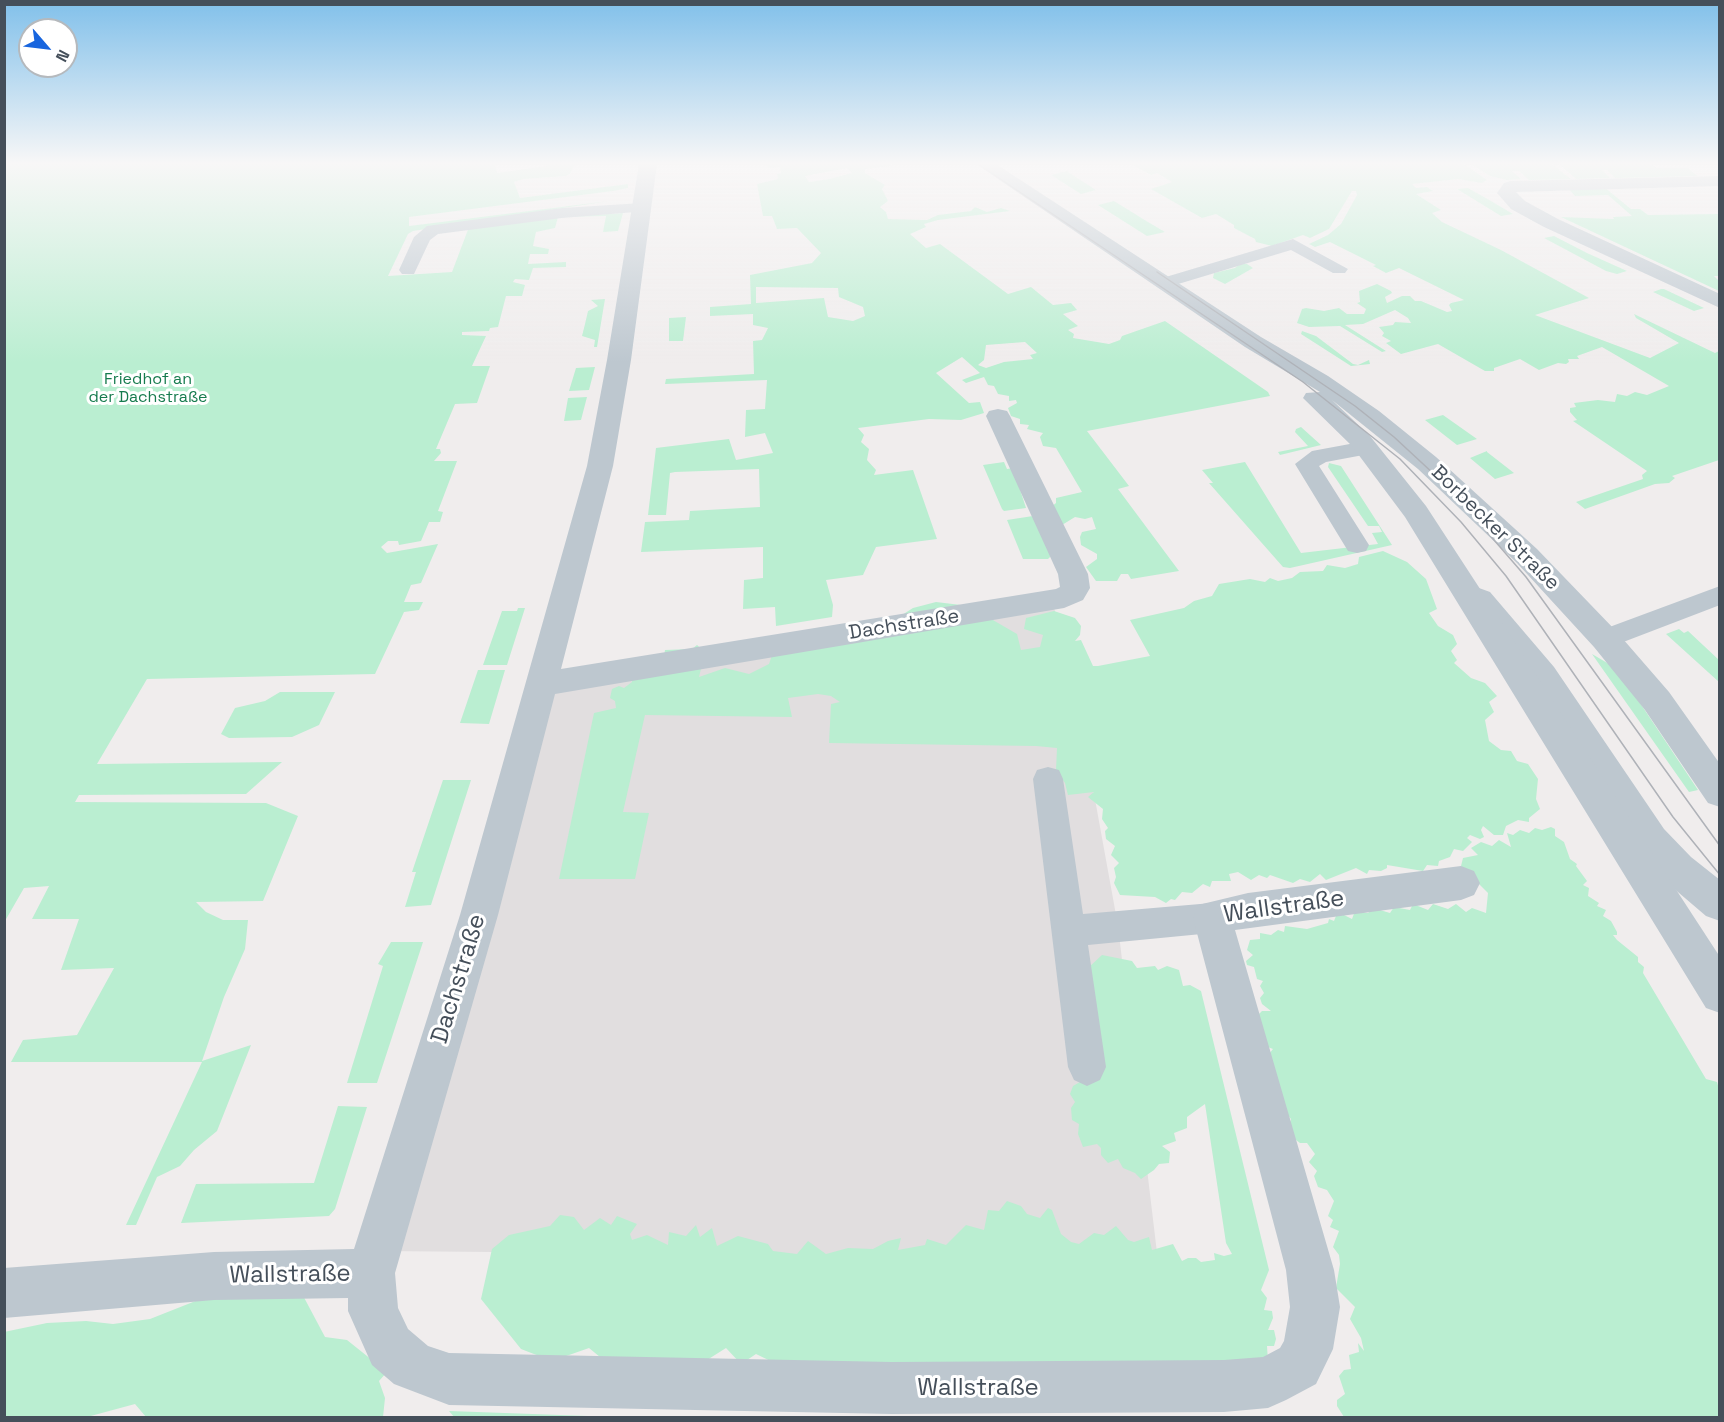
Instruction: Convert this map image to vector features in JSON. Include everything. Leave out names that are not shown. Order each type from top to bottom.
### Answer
[{"type":"street","name":"Dachstraße","points":[[371,1273],[479,915],[603,448],[638,230]]},
{"type":"street","name":"Borbecker Straße","points":[[1085,230],[1253,342],[1320,381],[1370,416],[1427,463],[1527,556],[1605,639],[1709,767],[1719,793]]},
{"type":"street","points":[[1567,230],[1719,302]]},
{"type":"street","name":"Borbecker Straße","points":[[1253,342],[1366,448],[1416,512],[1719,994]]},
{"type":"street","name":"Dachstraße","points":[[542,684],[1037,603],[1072,593],[1075,588],[1073,573],[998,416]]},
{"type":"street","name":"Borbecker Straße","points":[[1457,576],[1492,612],[1543,676],[1651,840],[1678,869],[1719,904]]},
{"type":"street","name":"Wallstraße","points":[[4,1293],[214,1276],[371,1273],[373,1311],[390,1347],[411,1366],[449,1379],[892,1388],[1224,1386],[1268,1382],[1298,1366],[1311,1341],[1315,1307],[1310,1270],[1212,918],[1248,910],[1461,884]]},
{"type":"lane","points":[[408,270],[423,237],[432,230]]},
{"type":"lane","points":[[1165,283],[1293,244],[1339,269]]},
{"type":"lane","points":[[1357,545],[1306,464],[1320,456],[1366,448]]},
{"type":"lane","points":[[1605,639],[1719,594]]},
{"type":"lane","points":[[1048,779],[1087,1067]]},
{"type":"lane","points":[[1069,931],[1212,918]]},
{"type":"shaded area","points":[[1052,600],[1073,678],[1118,926],[1160,1278],[493,1252],[379,1251],[539,685]]},
{"type":"green space","name":"Friedhof an der Dachstraße","points":[[4,230],[417,230],[408,234],[388,276],[452,272],[468,230],[544,230],[536,232],[533,246],[549,249],[548,254],[530,254],[528,264],[566,262],[566,267],[533,268],[529,280],[515,279],[513,282],[525,285],[522,296],[506,296],[498,327],[490,328],[489,331],[462,332],[462,335],[486,336],[472,366],[490,366],[477,403],[455,404],[436,449],[440,449],[441,453],[434,461],[457,461],[438,511],[443,512],[440,522],[429,522],[421,541],[399,545],[398,541],[388,541],[381,547],[387,553],[438,544],[421,583],[411,585],[404,602],[423,602],[419,610],[404,612],[375,674],[147,679],[97,764],[282,762],[246,794],[79,795],[75,802],[266,803],[298,816],[263,901],[196,902],[206,912],[223,920],[248,920],[245,949],[224,997],[202,1061],[251,1045],[217,1131],[194,1150],[180,1166],[157,1177],[136,1225],[126,1225],[202,1062],[11,1062],[23,1040],[77,1035],[114,968],[61,970],[79,919],[32,919],[49,886],[24,888],[5,921]]},
{"type":"green space","points":[[799,230],[918,230],[910,234],[926,248],[940,244],[1008,294],[1031,287],[1053,305],[1071,303],[1077,310],[1063,314],[1078,326],[1068,330],[1074,334],[1073,338],[1109,344],[1120,340],[1122,336],[1165,321],[1268,392],[1270,396],[1087,431],[1129,486],[1118,489],[1179,571],[1131,579],[1128,574],[1121,574],[1117,581],[1096,581],[1086,567],[1097,559],[1097,554],[1081,545],[1080,537],[1082,532],[1096,529],[1092,517],[1085,519],[1075,517],[1062,525],[1051,507],[1056,503],[1056,498],[1082,492],[1056,448],[1043,446],[1040,437],[1043,433],[1027,429],[1029,425],[1020,424],[1020,419],[1011,416],[1008,408],[1017,403],[1016,400],[1009,401],[1009,396],[998,394],[994,386],[988,385],[984,377],[966,383],[962,380],[980,373],[962,357],[936,373],[969,403],[980,402],[984,413],[961,420],[929,419],[858,428],[864,435],[861,442],[869,449],[867,460],[876,470],[874,475],[913,470],[937,539],[876,547],[863,575],[826,580],[833,605],[832,617],[776,626],[775,607],[743,609],[744,580],[763,578],[763,547],[641,552],[645,522],[689,520],[690,511],[760,507],[759,469],[675,472],[670,473],[666,515],[648,515],[656,448],[729,439],[736,460],[773,453],[765,433],[745,437],[746,410],[765,409],[767,380],[665,384],[666,379],[754,374],[753,341],[762,340],[768,328],[753,325],[753,314],[710,316],[710,307],[751,304],[750,275],[812,263],[821,253]],"holes":[[[756,287],[838,288],[839,297],[863,307],[865,316],[853,321],[828,317],[824,298],[756,303]],[[1025,342],[1037,353],[1030,355],[1033,359],[1004,362],[986,368],[978,365],[984,360],[986,345]]]},
{"type":"green space","points":[[1138,230],[1165,232],[1147,236]]},
{"type":"green space","points":[[1239,230],[1326,230],[1310,238],[1303,235],[1272,246],[1256,242],[1255,239]]},
{"type":"green space","points":[[1333,230],[1460,230],[1589,298],[1535,315],[1650,358],[1679,343],[1636,318],[1634,314],[1715,353],[1719,351],[1719,460],[1672,476],[1675,478],[1669,483],[1655,484],[1585,509],[1576,502],[1643,479],[1642,475],[1647,471],[1573,421],[1577,420],[1570,412],[1570,408],[1576,407],[1574,403],[1598,400],[1615,402],[1617,394],[1627,396],[1635,392],[1647,395],[1669,386],[1602,347],[1577,356],[1579,359],[1568,359],[1569,362],[1566,364],[1558,363],[1539,370],[1520,359],[1494,368],[1494,371],[1485,371],[1438,344],[1401,354],[1386,343],[1391,341],[1382,336],[1384,333],[1379,327],[1393,325],[1395,322],[1411,323],[1408,318],[1395,310],[1363,324],[1345,325],[1386,351],[1382,352],[1340,326],[1309,327],[1297,323],[1302,309],[1306,308],[1324,311],[1339,308],[1347,314],[1364,314],[1366,309],[1357,303],[1360,302],[1359,291],[1377,284],[1391,291],[1392,293],[1385,297],[1387,303],[1402,296],[1410,296],[1415,301],[1421,301],[1447,312],[1452,311],[1449,305],[1451,303],[1464,300],[1399,268],[1386,273],[1373,266],[1376,265],[1330,242],[1315,247],[1309,244]]},
{"type":"green space","points":[[1590,230],[1719,230],[1719,276],[1714,276],[1719,281],[1719,291]]},
{"type":"green space","points":[[1554,236],[1627,271],[1617,274],[1606,271],[1544,238]]},
{"type":"green space","points":[[1240,264],[1247,264],[1253,268],[1225,284],[1213,278],[1214,273],[1235,268]]},
{"type":"green space","points":[[1661,289],[1704,308],[1694,311],[1653,292]]},
{"type":"green space","points":[[605,299],[597,347],[594,347],[595,340],[582,336],[588,311],[598,306],[591,300]]},
{"type":"green space","points":[[686,317],[683,341],[669,341],[669,318]]},
{"type":"green space","points":[[1302,331],[1316,336],[1353,364],[1358,365],[1369,360],[1370,364],[1351,366],[1301,334]]},
{"type":"green space","points":[[595,367],[589,390],[569,391],[576,368]]},
{"type":"green space","points":[[587,397],[581,420],[564,421],[568,398]]},
{"type":"green space","points":[[1443,415],[1477,439],[1457,445],[1425,420]]},
{"type":"green space","points":[[1301,427],[1321,445],[1280,455],[1278,452],[1308,446],[1295,432]]},
{"type":"green space","points":[[1487,451],[1514,473],[1495,479],[1470,458]]},
{"type":"green space","points":[[1004,462],[1007,469],[1013,468],[1026,508],[1004,511],[1002,509],[983,465]]},
{"type":"green space","points":[[1245,462],[1301,553],[1378,544],[1372,533],[1382,532],[1379,526],[1368,526],[1328,467],[1329,463],[1341,466],[1392,545],[1290,568],[1283,567],[1209,483],[1213,483],[1202,470]]},
{"type":"green space","points":[[1033,516],[1051,556],[1048,559],[1023,559],[1007,520]]},
{"type":"green space","points":[[1383,551],[1407,562],[1426,579],[1437,609],[1429,613],[1438,626],[1453,635],[1457,644],[1451,651],[1457,660],[1454,663],[1471,678],[1485,683],[1497,696],[1489,702],[1494,712],[1485,720],[1489,741],[1501,750],[1511,751],[1517,761],[1528,764],[1538,779],[1536,799],[1540,809],[1529,818],[1529,822],[1518,820],[1506,826],[1503,835],[1494,835],[1483,826],[1481,830],[1484,837],[1480,839],[1470,835],[1467,838],[1472,842],[1463,851],[1454,849],[1450,857],[1439,861],[1438,866],[1427,865],[1423,871],[1387,865],[1387,868],[1381,871],[1369,870],[1367,874],[1356,868],[1326,880],[1320,874],[1310,882],[1300,879],[1293,883],[1270,875],[1267,878],[1259,875],[1251,880],[1238,872],[1229,874],[1231,881],[1212,881],[1210,887],[1203,884],[1192,893],[1182,892],[1175,900],[1171,899],[1166,903],[1155,897],[1120,895],[1114,883],[1116,877],[1114,868],[1119,863],[1111,855],[1115,846],[1106,839],[1105,831],[1108,828],[1102,819],[1103,809],[1088,797],[1094,792],[1068,795],[1065,783],[1056,770],[1057,748],[829,743],[831,704],[840,702],[831,696],[818,694],[788,698],[792,717],[645,715],[623,812],[649,813],[635,879],[559,879],[594,713],[616,708],[615,701],[610,698],[612,689],[619,686],[624,688],[632,682],[632,678],[664,656],[665,650],[692,649],[697,645],[705,652],[699,677],[725,668],[749,674],[769,664],[773,652],[894,620],[913,608],[936,602],[961,605],[986,616],[1017,634],[1021,650],[1040,647],[1043,635],[1024,629],[1026,618],[1054,611],[1075,618],[1081,626],[1080,635],[1075,641],[1081,640],[1093,666],[1098,666],[1150,656],[1130,620],[1184,608],[1194,601],[1212,596],[1219,584],[1250,579],[1265,582],[1270,578],[1278,581],[1292,578],[1300,572],[1323,571],[1327,565],[1345,568],[1358,564],[1359,557]]},
{"type":"green space","points":[[518,608],[525,608],[507,665],[483,665],[502,611],[517,611]]},
{"type":"green space","points":[[1679,629],[1684,633],[1688,631],[1719,660],[1719,682],[1666,634]]},
{"type":"green space","points":[[1592,654],[1609,664],[1632,691],[1698,790],[1689,792]]},
{"type":"green space","points":[[478,670],[505,670],[489,724],[460,723]]},
{"type":"green space","points":[[280,692],[335,692],[319,725],[292,737],[229,738],[221,734],[235,708],[265,701]]},
{"type":"green space","points":[[443,780],[471,780],[431,905],[405,907],[416,872],[412,872]]},
{"type":"green space","points":[[1551,827],[1555,829],[1555,836],[1564,842],[1570,859],[1577,864],[1576,866],[1587,881],[1583,885],[1589,888],[1588,896],[1599,903],[1597,906],[1606,910],[1603,916],[1611,921],[1617,932],[1617,935],[1613,935],[1638,957],[1638,962],[1644,967],[1643,973],[1706,1079],[1717,1082],[1719,1089],[1719,1417],[1344,1417],[1337,1406],[1337,1400],[1345,1394],[1339,1376],[1344,1370],[1351,1369],[1349,1355],[1359,1352],[1358,1343],[1364,1351],[1361,1338],[1350,1319],[1355,1307],[1336,1288],[1340,1264],[1339,1255],[1333,1247],[1339,1231],[1330,1227],[1333,1220],[1328,1216],[1334,1201],[1327,1190],[1318,1187],[1314,1176],[1317,1171],[1309,1162],[1315,1154],[1307,1143],[1300,1143],[1292,1137],[1289,1128],[1291,1119],[1286,1113],[1265,1059],[1273,1049],[1265,1046],[1257,1016],[1262,1011],[1271,1011],[1262,1004],[1260,998],[1264,993],[1260,986],[1263,981],[1257,979],[1254,967],[1247,965],[1246,961],[1253,955],[1247,950],[1250,940],[1260,939],[1260,933],[1271,935],[1278,930],[1284,932],[1285,926],[1307,929],[1328,923],[1329,919],[1334,921],[1336,916],[1342,914],[1352,919],[1355,911],[1368,913],[1373,908],[1390,913],[1394,907],[1410,910],[1413,904],[1428,910],[1433,904],[1448,909],[1456,904],[1466,912],[1472,908],[1486,913],[1488,893],[1461,866],[1463,858],[1478,855],[1471,848],[1481,842],[1492,846],[1499,840],[1511,847],[1507,833],[1513,835],[1520,830],[1529,833],[1535,828],[1542,830]]},
{"type":"green space","points":[[391,942],[423,942],[377,1083],[347,1083],[383,966],[378,964]]},
{"type":"green space","points":[[1102,955],[1132,961],[1137,968],[1155,966],[1158,970],[1167,966],[1179,970],[1183,986],[1190,985],[1201,991],[1269,1270],[1261,1290],[1267,1298],[1264,1310],[1272,1311],[1273,1318],[1268,1330],[1274,1330],[1276,1339],[1274,1346],[1267,1346],[1268,1362],[787,1369],[756,1354],[741,1364],[726,1348],[707,1360],[611,1366],[589,1348],[552,1361],[521,1349],[481,1299],[492,1249],[509,1235],[550,1226],[560,1215],[574,1217],[584,1230],[600,1218],[611,1225],[617,1216],[637,1224],[630,1234],[632,1240],[647,1235],[668,1245],[669,1232],[686,1236],[696,1225],[700,1237],[712,1228],[717,1246],[738,1236],[768,1244],[773,1251],[797,1254],[808,1241],[826,1254],[848,1248],[873,1249],[888,1241],[901,1238],[898,1250],[925,1245],[927,1239],[946,1245],[966,1225],[984,1230],[988,1210],[999,1211],[1007,1201],[1021,1206],[1027,1214],[1040,1218],[1048,1208],[1052,1210],[1061,1234],[1071,1242],[1079,1244],[1094,1233],[1104,1235],[1116,1226],[1128,1240],[1134,1242],[1149,1237],[1152,1250],[1173,1244],[1182,1261],[1196,1258],[1201,1262],[1215,1260],[1214,1253],[1224,1256],[1232,1254],[1226,1243],[1205,1104],[1187,1117],[1187,1128],[1174,1133],[1176,1141],[1162,1146],[1170,1152],[1169,1163],[1159,1164],[1141,1179],[1135,1173],[1123,1168],[1118,1159],[1108,1163],[1101,1155],[1101,1148],[1097,1144],[1083,1147],[1078,1134],[1079,1124],[1072,1120],[1071,1108],[1075,1102],[1070,1094],[1073,1086],[1080,1082],[1086,970]]},
{"type":"green space","points":[[338,1106],[367,1107],[335,1209],[329,1216],[181,1223],[196,1184],[314,1183]]},
{"type":"green space","points":[[291,1273],[325,1337],[347,1340],[387,1372],[379,1381],[385,1398],[383,1417],[146,1417],[135,1404],[87,1417],[5,1417],[4,1332],[47,1323],[86,1321],[113,1324],[150,1319],[231,1287]]},
{"type":"green space","points":[[449,1411],[616,1417],[631,1417],[455,1418]]},
{"type":"tram line","points":[[1077,230],[1303,382],[1400,459],[1461,522],[1506,576],[1673,817],[1720,875]]},
{"type":"tram line","points":[[1157,272],[1355,406],[1394,437],[1449,488],[1526,577],[1720,846]]}]
